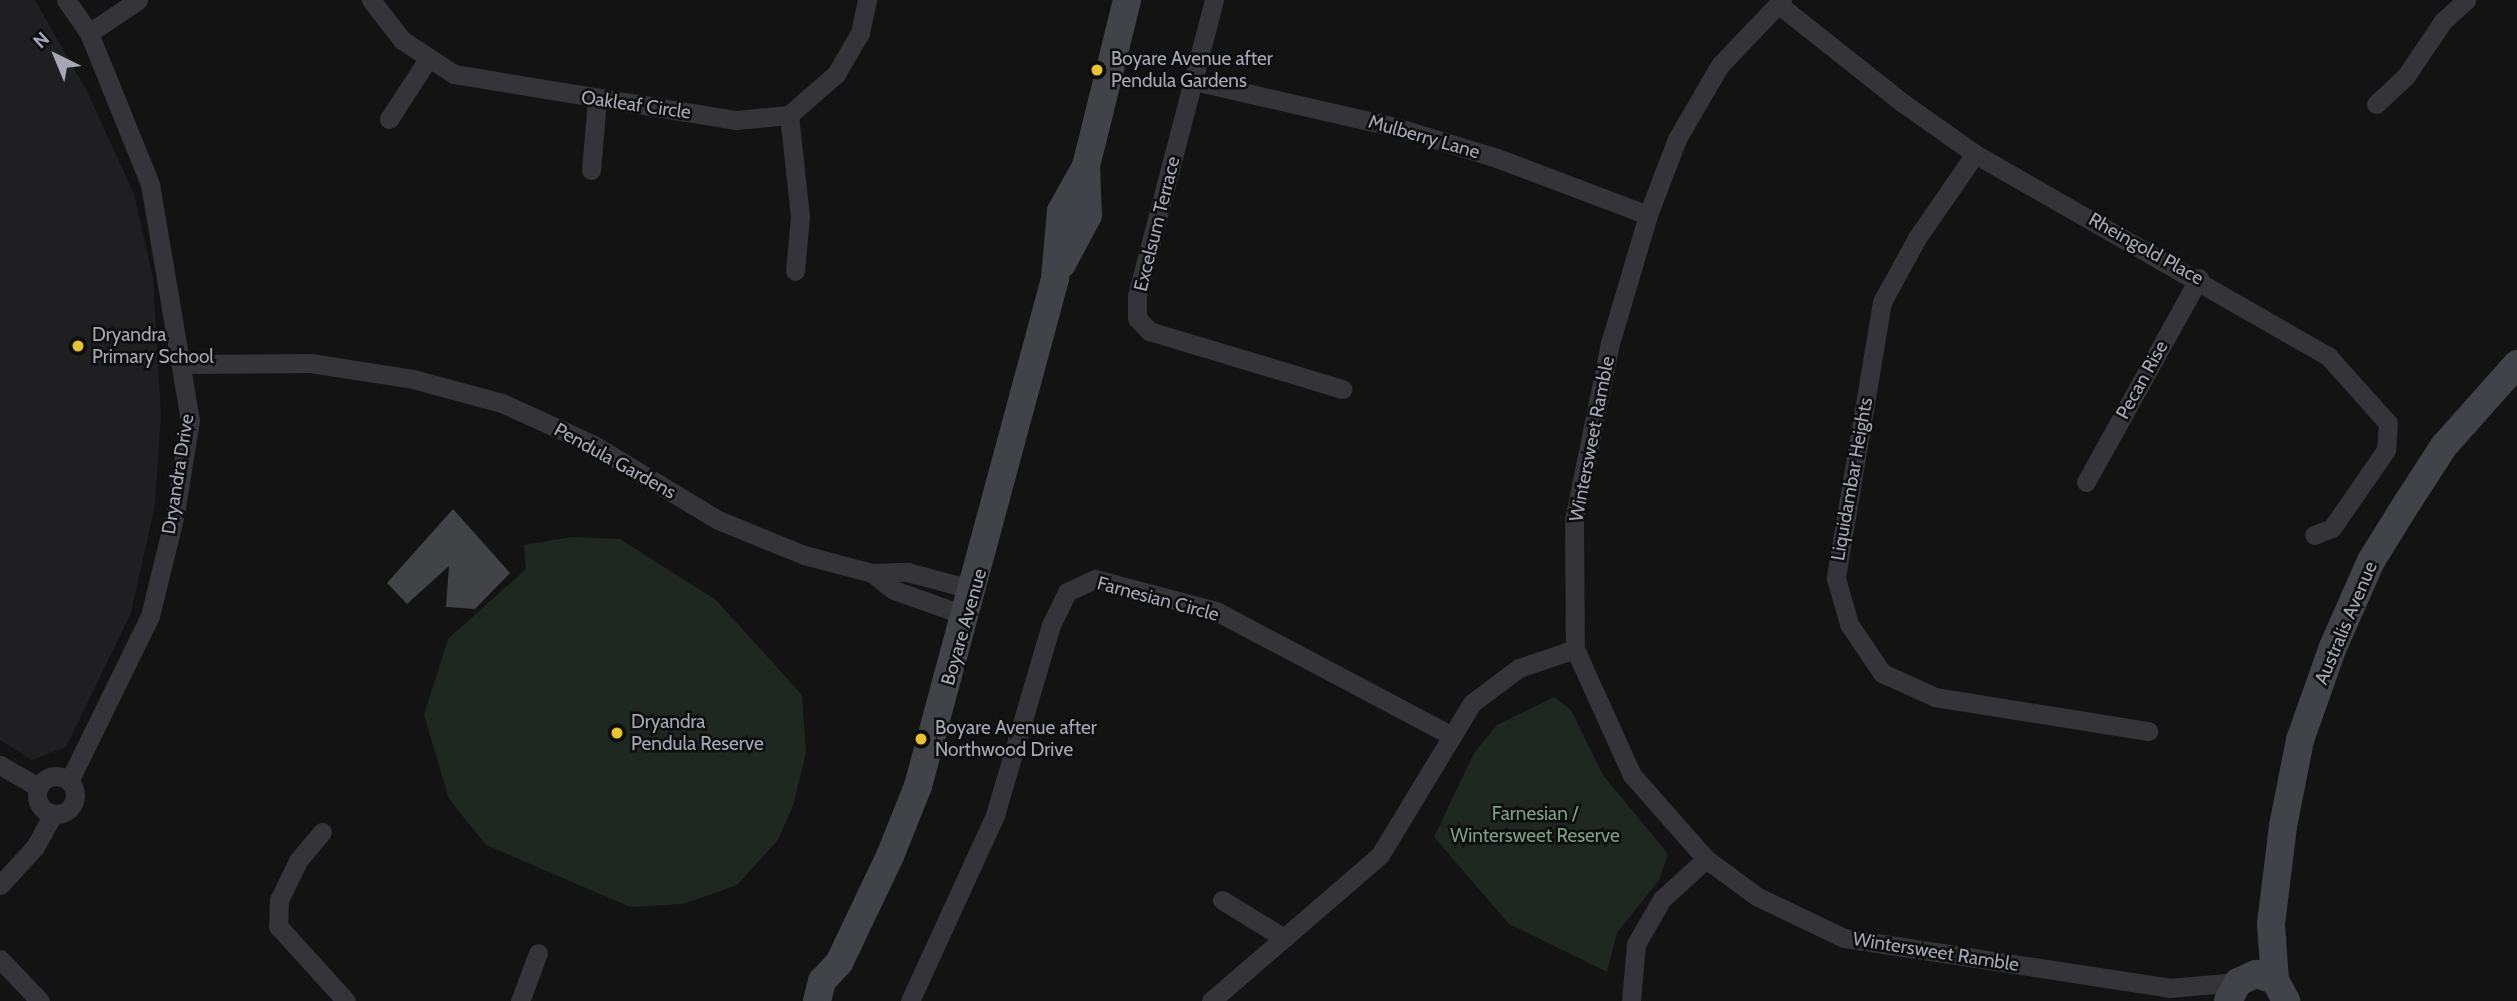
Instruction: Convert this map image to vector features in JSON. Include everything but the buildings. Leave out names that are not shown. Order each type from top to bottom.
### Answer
[{"type":"street","name":"Dryandra Drive","points":[[0,885],[35,847],[53,814],[72,805],[75,793],[69,781],[150,616],[175,514],[190,420],[184,364],[150,184],[89,33],[66,0]]},
{"type":"street","points":[[89,33],[138,0]]},
{"type":"street","name":"Oakleaf Circle","points":[[371,0],[402,40],[454,74],[597,100],[736,120],[789,115]]},
{"type":"street","points":[[795,271],[800,217],[789,115],[836,74],[860,33],[867,0]]},
{"type":"street","name":"Boyare Avenue","points":[[817,1001],[822,982],[839,963],[918,786],[971,603],[1055,279],[1088,215],[1086,166],[1127,0]]},
{"type":"street","name":"Excelsum Terrace","points":[[1214,0],[1137,296],[1137,317],[1149,331],[1342,389]]},
{"type":"street","points":[[2376,104],[2406,76],[2443,21],[2466,0]]},
{"type":"street","name":"Rheingold Place","points":[[1780,2],[1975,154],[2199,278],[2329,356],[2388,423],[2386,450],[2332,528],[2314,535]]},
{"type":"street","name":"Wintersweet Ramble","points":[[1780,2],[1720,65],[1677,139],[1648,215],[1610,343],[1574,520],[1575,649],[1632,775],[1706,859],[1758,897],[1844,938],[2169,988],[2237,986]]},
{"type":"street","points":[[389,119],[428,59]]},
{"type":"street","name":"Mulberry Lane","points":[[1194,81],[1399,128],[1497,158],[1648,215]]},
{"type":"street","points":[[591,170],[597,100]]},
{"type":"street","name":"Liquidambar Heights","points":[[1975,154],[1917,238],[1882,302],[1836,578],[1849,624],[1882,673],[1936,697],[2148,732]]},
{"type":"street","name":"Pecan Rise","points":[[2086,482],[2199,278]]},
{"type":"street","name":"Pendula Gardens","points":[[184,364],[310,363],[413,379],[502,403],[592,444],[718,520],[804,555],[872,573],[907,572],[971,603]]},
{"type":"street","name":"Australis Avenue","points":[[2281,991],[2271,924],[2300,740],[2333,647],[2371,561],[2444,446],[2517,364]]},
{"type":"street","name":"Pendula Gardens","points":[[872,573],[894,590],[971,603]]},
{"type":"street","name":"Farnesian Circle","points":[[910,1001],[995,815],[1051,625],[1067,592],[1095,579],[1216,611],[1452,736]]},
{"type":"street","points":[[1211,1001],[1380,855],[1435,770],[1472,703],[1519,668],[1575,649]]},
{"type":"street","points":[[0,765],[38,787]]},
{"type":"street","points":[[38,787],[50,776],[69,781]]},
{"type":"street","points":[[38,787],[39,804],[53,814]]},
{"type":"street","points":[[322,832],[298,861],[284,890],[278,926],[346,1001]]},
{"type":"street","points":[[1631,1001],[1636,944],[1662,899],[1706,859]]},
{"type":"street","points":[[1222,900],[1284,938]]},
{"type":"street","name":"Australis Avenue","points":[[2237,986],[2271,924]]},
{"type":"street","points":[[520,1001],[538,953]]},
{"type":"street","points":[[0,959],[40,1001]]},
{"type":"street","name":"Boyare Avenue","points":[[836,1001],[839,963]]},
{"type":"street","points":[[2237,986],[2266,975],[2281,991]]},
{"type":"street","name":"Wintersweet Ramble","points":[[2169,988],[2195,1001]]},
{"type":"shaded area","name":"Dryandra Primary School","points":[[0,0],[35,0],[87,91],[134,194],[153,278],[161,414],[155,505],[131,613],[66,747],[32,760],[0,740]]},
{"type":"green space","name":"Dryandra Pendula Reserve","points":[[572,537],[620,539],[716,600],[802,695],[806,752],[794,803],[778,840],[737,885],[683,904],[630,907],[486,845],[449,799],[424,715],[448,639],[526,569],[524,545]]},
{"type":"green space","name":"Farnesian / Wintersweet Reserve","points":[[1554,697],[1571,710],[1603,775],[1668,854],[1659,880],[1617,933],[1607,972],[1509,924],[1434,837],[1474,753],[1497,725]]},
{"type":"place","name":"Boyare Avenue after Pendula Gardens","points":[[1097,70]]},
{"type":"place","name":"Dryandra Primary School","points":[[78,346]]},
{"type":"place","name":"Dryandra Pendula Reserve","points":[[617,733]]},
{"type":"place","name":"Boyare Avenue after Northwood Drive","points":[[921,739]]}]
